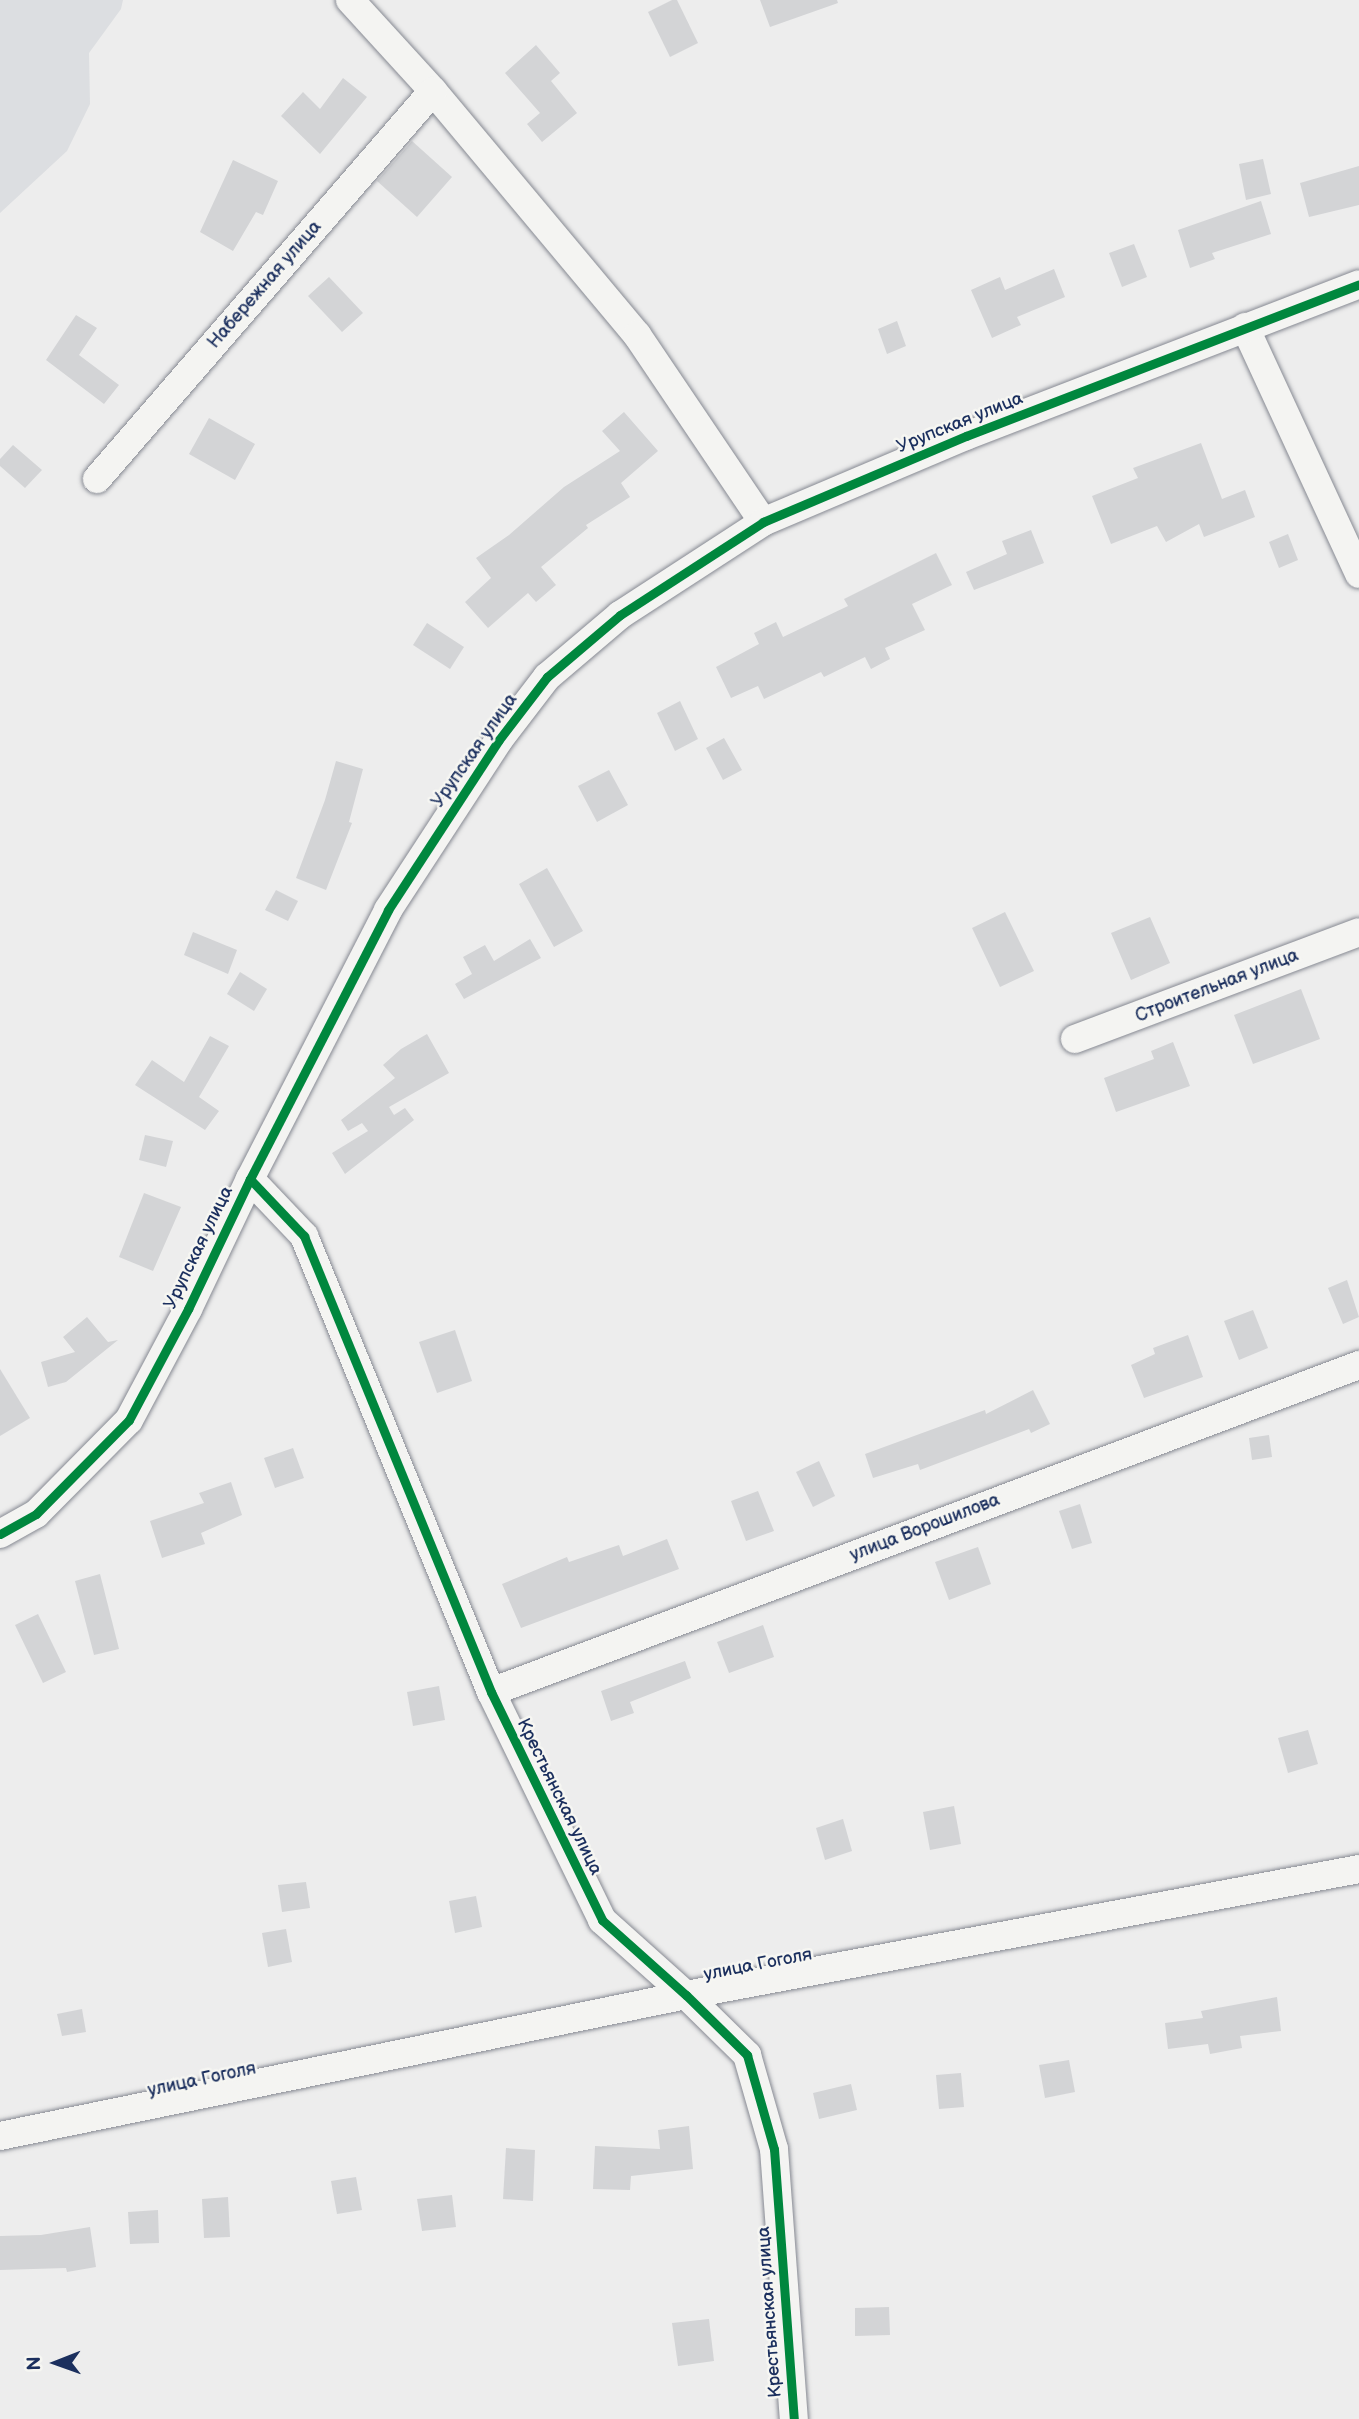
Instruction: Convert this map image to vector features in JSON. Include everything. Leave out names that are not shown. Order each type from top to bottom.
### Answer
[{"type":"street","points":[[350,0],[433,91],[637,335],[763,522]]},
{"type":"street","name":"Набережная улица","points":[[97,479],[433,91]]},
{"type":"street","name":"Урупская улица","points":[[0,1534],[36,1514],[129,1420],[188,1309],[250,1179],[388,910],[498,741],[547,677],[620,615],[763,522],[966,436],[1359,284]]},
{"type":"street","points":[[1245,327],[1359,574]]},
{"type":"street","name":"Строительная улица","points":[[1075,1039],[1359,932]]},
{"type":"street","name":"Крестьянская улица","points":[[250,1179],[304,1236],[491,1692],[602,1920],[686,1995],[747,2055],[774,2148],[794,2419]]},
{"type":"street","name":"улица Ворошилова","points":[[491,1692],[1359,1365]]},
{"type":"street","name":"улица Гоголя","points":[[0,2136],[686,1995],[1359,1869]]},
{"type":"shaded area","points":[[0,0],[123,0],[121,9],[89,53],[90,104],[67,151],[0,213]]},
{"type":"building","points":[[677,0],[698,43],[670,57],[648,12]]},
{"type":"building","points":[[760,0],[837,0],[838,3],[770,27]]},
{"type":"building","points":[[536,45],[560,73],[551,81],[577,113],[542,142],[527,124],[540,113],[505,73]]},
{"type":"building","points":[[343,78],[367,97],[320,154],[281,116],[303,92],[320,109]]},
{"type":"building","points":[[412,141],[452,177],[417,217],[377,181]]},
{"type":"building","points":[[1263,159],[1271,194],[1246,200],[1239,164]]},
{"type":"building","points":[[233,160],[278,181],[263,215],[256,212],[233,251],[200,232]]},
{"type":"building","points":[[1359,166],[1359,205],[1309,217],[1300,183]]},
{"type":"building","points":[[1261,201],[1271,234],[1212,253],[1215,259],[1190,268],[1178,230]]},
{"type":"building","points":[[1134,244],[1147,277],[1122,287],[1109,253]]},
{"type":"building","points":[[1054,269],[1065,297],[1017,317],[1021,325],[992,338],[971,290],[1000,277],[1005,290]]},
{"type":"building","points":[[329,277],[363,313],[342,332],[308,296]]},
{"type":"building","points":[[76,315],[97,328],[79,355],[119,385],[104,404],[46,360]]},
{"type":"building","points":[[897,321],[906,346],[887,354],[878,329]]},
{"type":"building","points":[[624,412],[658,451],[621,483],[630,497],[586,525],[588,528],[541,567],[556,585],[536,602],[528,593],[488,628],[465,602],[491,578],[476,558],[509,535],[564,487],[620,451],[602,431]]},
{"type":"building","points":[[209,418],[255,444],[235,480],[189,454]]},
{"type":"building","points":[[1201,443],[1222,499],[1245,490],[1255,517],[1204,537],[1199,524],[1166,542],[1157,526],[1111,544],[1092,496],[1138,478],[1133,468]]},
{"type":"building","points":[[13,445],[42,470],[25,488],[0,466],[0,459]]},
{"type":"building","points":[[1031,530],[1044,563],[974,590],[966,572],[1007,554],[1002,541]]},
{"type":"building","points":[[1288,534],[1298,560],[1279,568],[1269,542]]},
{"type":"building","points":[[936,553],[952,585],[912,604],[925,630],[885,648],[890,659],[871,669],[865,657],[824,677],[821,672],[764,699],[758,686],[731,698],[716,667],[759,644],[754,633],[776,622],[783,637],[848,606],[844,599]]},
{"type":"building","points":[[427,623],[464,647],[450,669],[413,645]]},
{"type":"building","points":[[680,701],[698,739],[675,751],[657,713]]},
{"type":"building","points":[[724,738],[742,770],[723,780],[706,748]]},
{"type":"building","points":[[336,761],[363,769],[349,822],[352,823],[326,890],[296,878],[325,800]]},
{"type":"building","points":[[609,770],[628,805],[597,822],[578,786]]},
{"type":"building","points":[[547,868],[583,931],[554,947],[519,884]]},
{"type":"building","points":[[276,890],[298,901],[288,921],[265,910]]},
{"type":"building","points":[[1005,912],[1034,971],[1000,987],[972,928]]},
{"type":"building","points":[[1150,917],[1170,963],[1131,980],[1111,933]]},
{"type":"building","points":[[193,932],[237,950],[228,974],[184,955]]},
{"type":"building","points":[[530,939],[541,958],[464,999],[455,984],[472,974],[463,957],[485,945],[494,961]]},
{"type":"building","points":[[240,972],[267,989],[254,1011],[227,994]]},
{"type":"building","points":[[1301,989],[1320,1039],[1253,1064],[1234,1015]]},
{"type":"building","points":[[427,1034],[449,1073],[389,1107],[394,1115],[405,1108],[414,1120],[345,1174],[332,1153],[368,1131],[362,1123],[348,1131],[341,1120],[395,1078],[383,1065],[401,1049]]},
{"type":"building","points":[[210,1036],[229,1046],[199,1097],[219,1111],[205,1130],[135,1085],[152,1060],[184,1082]]},
{"type":"building","points":[[1173,1042],[1190,1086],[1116,1112],[1104,1078],[1154,1059],[1151,1051]]},
{"type":"building","points":[[145,1135],[173,1141],[166,1167],[139,1160]]},
{"type":"building","points":[[144,1193],[181,1207],[153,1271],[119,1257]]},
{"type":"building","points":[[1347,1280],[1359,1317],[1343,1324],[1328,1288]]},
{"type":"building","points":[[1253,1310],[1268,1348],[1239,1360],[1224,1321]]},
{"type":"building","points":[[87,1317],[108,1342],[118,1340],[66,1382],[48,1387],[41,1362],[75,1352],[63,1337]]},
{"type":"building","points":[[455,1330],[472,1381],[437,1393],[419,1342]]},
{"type":"building","points":[[1188,1335],[1203,1377],[1144,1398],[1131,1365],[1155,1354],[1153,1348]]},
{"type":"building","points":[[0,1369],[30,1418],[0,1436]]},
{"type":"building","points":[[1033,1390],[1050,1424],[1031,1433],[1029,1429],[920,1470],[918,1464],[873,1478],[865,1454],[985,1410],[986,1414]]},
{"type":"building","points":[[1269,1435],[1272,1457],[1252,1460],[1249,1438]]},
{"type":"building","points":[[293,1448],[304,1478],[275,1488],[264,1458]]},
{"type":"building","points":[[819,1461],[835,1496],[813,1507],[796,1472]]},
{"type":"building","points":[[231,1482],[242,1515],[201,1533],[205,1544],[162,1558],[150,1521],[204,1503],[199,1493]]},
{"type":"building","points":[[758,1491],[774,1531],[746,1541],[731,1501]]},
{"type":"building","points":[[1080,1504],[1092,1543],[1072,1549],[1059,1511]]},
{"type":"building","points":[[667,1539],[679,1569],[521,1628],[502,1584],[567,1557],[569,1562],[619,1545],[623,1556]]},
{"type":"building","points":[[978,1547],[991,1584],[949,1600],[935,1562]]},
{"type":"building","points":[[100,1574],[119,1649],[94,1655],[75,1581]]},
{"type":"building","points":[[38,1614],[66,1672],[43,1683],[15,1625]]},
{"type":"building","points":[[763,1625],[774,1657],[729,1673],[717,1642]]},
{"type":"building","points":[[685,1661],[691,1678],[630,1702],[634,1713],[611,1721],[601,1691]]},
{"type":"building","points":[[439,1686],[445,1720],[413,1726],[407,1692]]},
{"type":"building","points":[[1308,1730],[1318,1764],[1288,1773],[1278,1738]]},
{"type":"building","points":[[954,1806],[961,1844],[930,1850],[923,1812]]},
{"type":"building","points":[[843,1819],[852,1851],[825,1860],[816,1828]]},
{"type":"building","points":[[306,1882],[310,1908],[282,1912],[278,1885]]},
{"type":"building","points":[[476,1896],[482,1927],[455,1933],[449,1901]]},
{"type":"building","points":[[286,1929],[292,1962],[268,1967],[262,1933]]},
{"type":"building","points":[[1277,1997],[1281,2031],[1240,2036],[1242,2048],[1210,2054],[1208,2044],[1168,2049],[1165,2023],[1203,2018],[1201,2011]]},
{"type":"building","points":[[82,2009],[86,2032],[62,2036],[57,2014]]},
{"type":"building","points":[[1069,2060],[1075,2092],[1045,2098],[1039,2065]]},
{"type":"building","points":[[961,2073],[964,2107],[939,2109],[936,2075]]},
{"type":"building","points":[[851,2084],[857,2110],[819,2119],[813,2093]]},
{"type":"building","points":[[689,2126],[693,2169],[631,2176],[630,2190],[593,2189],[595,2146],[660,2149],[658,2130]]},
{"type":"building","points":[[506,2148],[535,2150],[533,2201],[503,2199]]},
{"type":"building","points":[[356,2177],[362,2210],[337,2214],[331,2181]]},
{"type":"building","points":[[452,2195],[456,2227],[422,2231],[417,2199]]},
{"type":"building","points":[[228,2197],[230,2237],[204,2238],[202,2199]]},
{"type":"building","points":[[158,2210],[159,2243],[130,2244],[128,2212]]},
{"type":"building","points":[[90,2227],[96,2267],[67,2272],[66,2268],[0,2270],[0,2236],[41,2235]]},
{"type":"building","points":[[889,2307],[890,2335],[855,2336],[855,2308]]},
{"type":"building","points":[[709,2319],[714,2361],[678,2366],[672,2323]]},
{"type":"cycle path","points":[[0,1534],[36,1514],[129,1420],[188,1309],[250,1179],[388,910],[498,741],[547,677],[620,615],[763,522],[966,436],[1359,284]]},
{"type":"cycle path","points":[[250,1179],[304,1236],[491,1692],[602,1920],[686,1995],[747,2055],[774,2149],[794,2419]]}]
